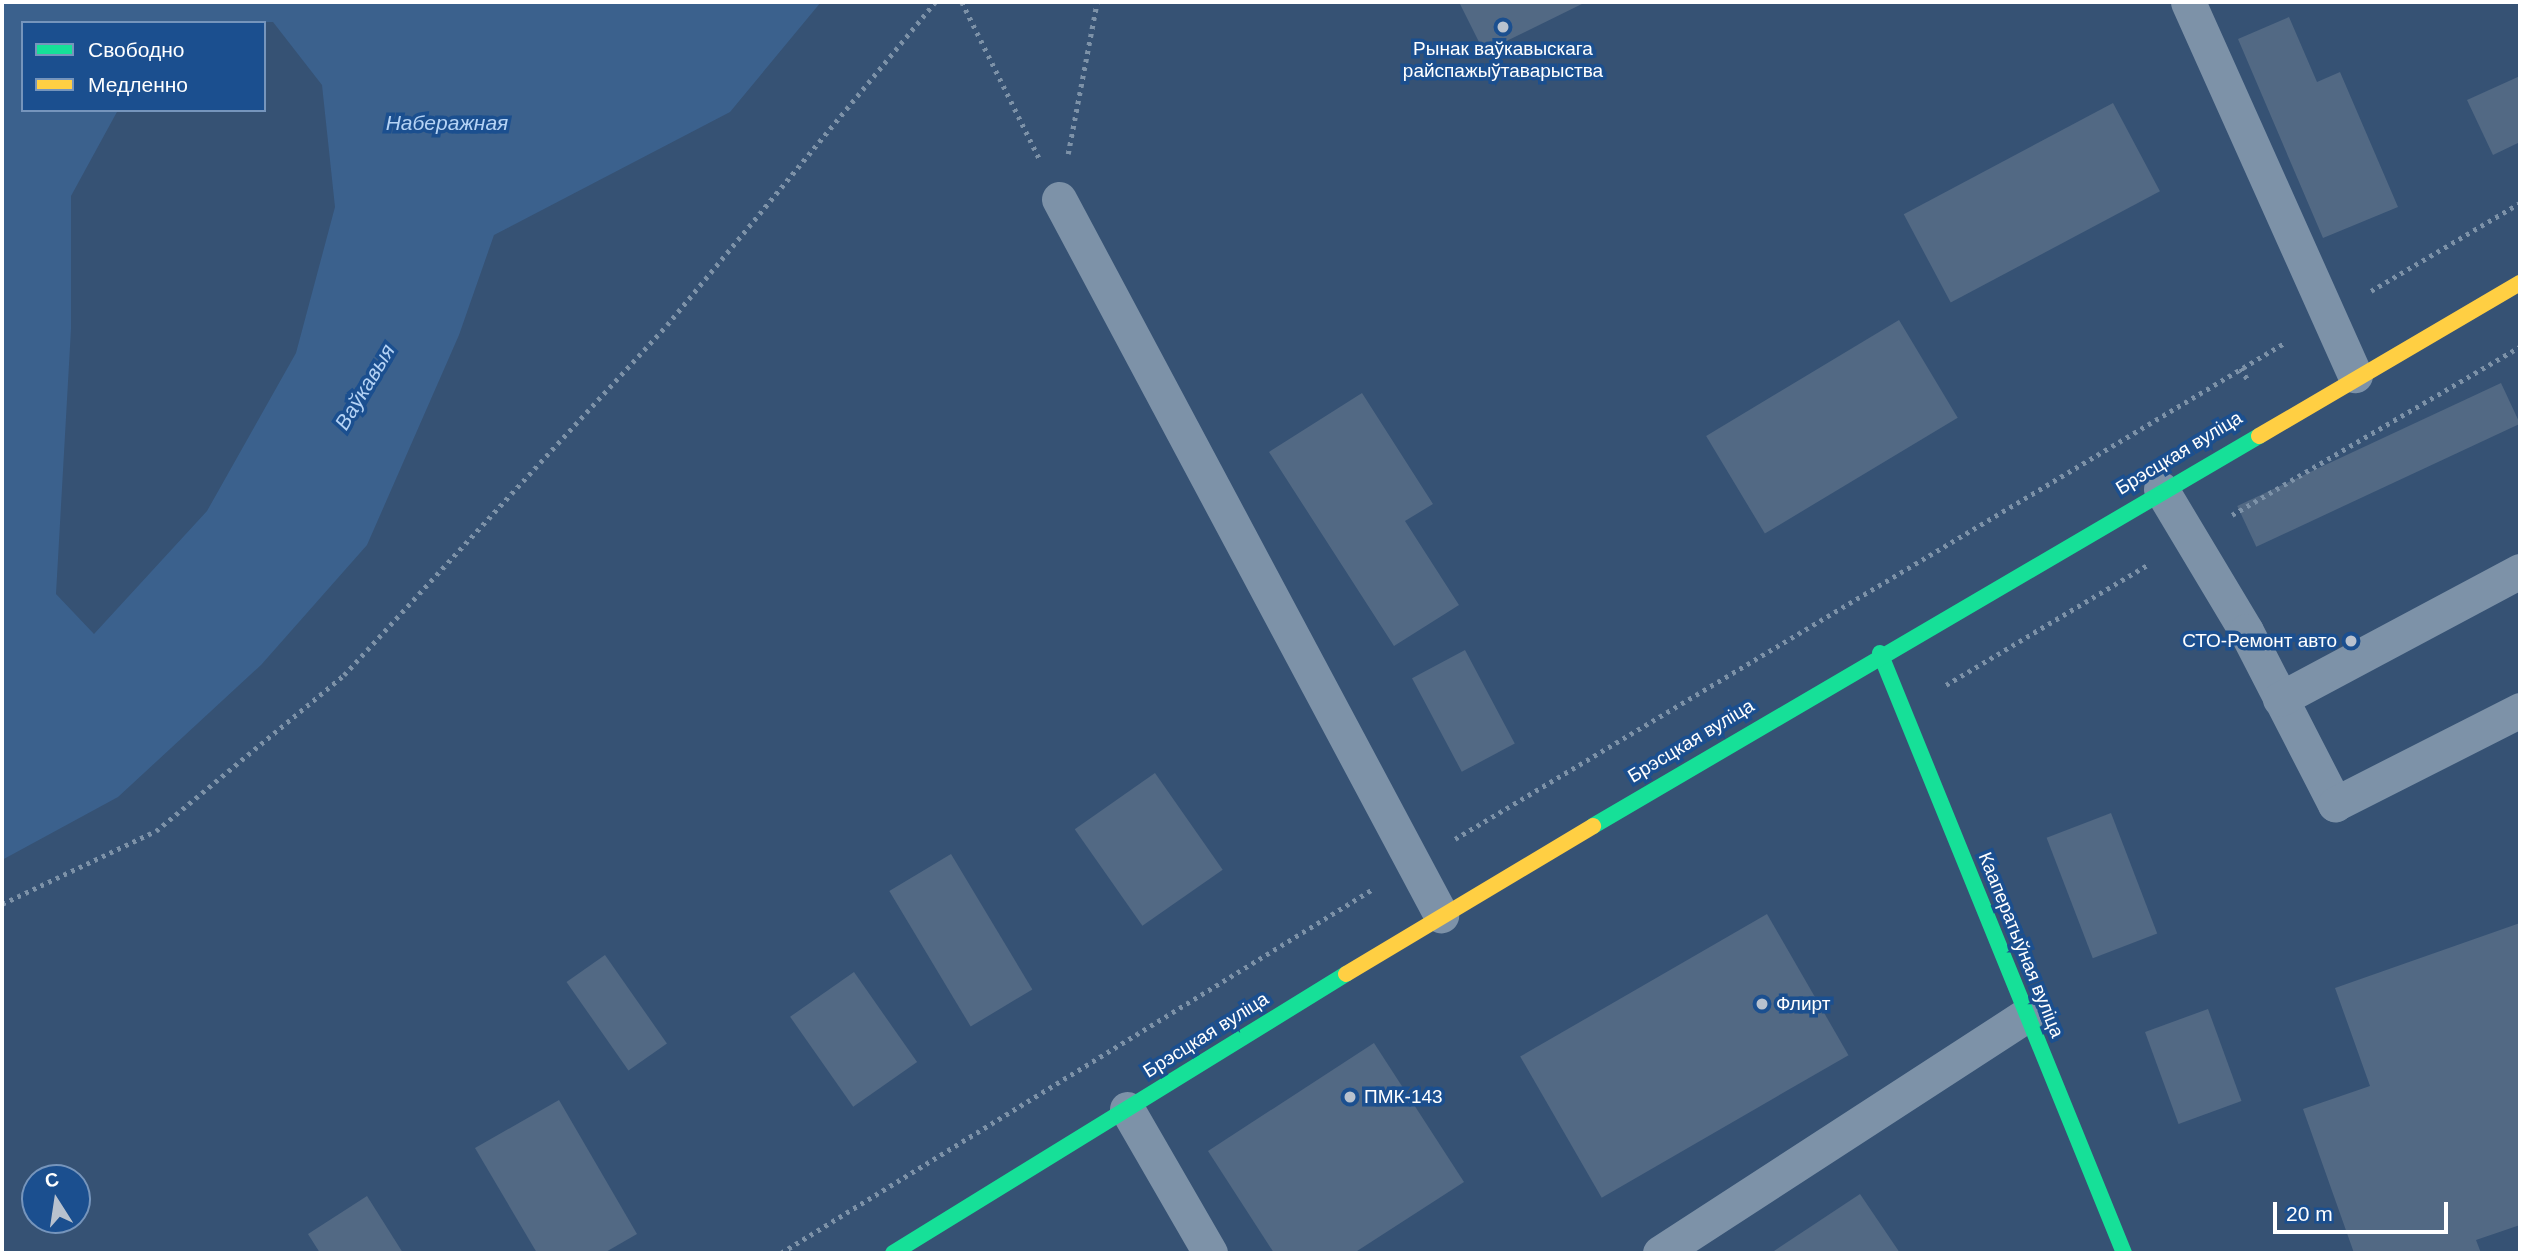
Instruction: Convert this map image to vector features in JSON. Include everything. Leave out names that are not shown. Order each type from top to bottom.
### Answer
[{"type":"street","name":"Брэсцкая вуліца","points":[[893,1253],[1441,915],[1880,653],[2355,375],[2520,283]]},
{"type":"street","name":"Кааператыўная вуліца","points":[[1880,653],[2124,1253]]},
{"type":"lane","points":[[2188,2],[2355,375]]},
{"type":"lane","points":[[1059,200],[1441,915]]},
{"type":"lane","points":[[2161,489],[2280,699],[2334,804],[2520,710]]},
{"type":"lane","points":[[2280,699],[2520,571]]},
{"type":"lane","points":[[1660,1253],[2027,1015]]},
{"type":"lane","points":[[1126,1109],[1210,1253]]},
{"type":"path","points":[[2,904],[156,831],[344,675],[667,325],[935,2]]},
{"type":"path","points":[[961,2],[1059,200]]},
{"type":"path","points":[[1059,200],[1097,2]]},
{"type":"path","points":[[780,1253],[1414,864],[2520,203]]},
{"type":"water","name":"Наберажная","points":[[2,2],[821,2],[730,112],[494,235],[459,335],[367,545],[261,665],[118,797],[2,860]],"holes":[[[21,21],[273,22],[322,85],[335,207],[296,353],[207,511],[94,634],[56,594],[71,329],[71,196],[117,112],[21,112]]]},
{"type":"building","name":"Рынак ваўкавыскага райспажыўтаварыства","points":[[1459,2],[1586,2],[1484,52]]},
{"type":"building","points":[[2289,17],[2317,82],[2340,72],[2398,207],[2323,238],[2238,39]]},
{"type":"building","points":[[2520,76],[2520,142],[2493,155],[2467,100]]},
{"type":"building","points":[[2113,103],[2160,191],[1951,303],[1904,214]]},
{"type":"building","points":[[1899,320],[1958,418],[1765,534],[1706,436]]},
{"type":"building","points":[[2501,383],[2520,424],[2256,547],[2237,506]]},
{"type":"building","points":[[1362,393],[1433,504],[1405,521],[1459,605],[1394,646],[1269,452]]},
{"type":"building","points":[[1465,650],[1515,744],[1462,772],[1412,678]]},
{"type":"building","points":[[1155,773],[1223,870],[1142,926],[1075,829]]},
{"type":"building","points":[[2111,813],[2157,933],[2093,958],[2047,838]]},
{"type":"building","points":[[951,854],[1032,989],[971,1027],[889,891]]},
{"type":"building","points":[[1767,914],[1848,1055],[1602,1198],[1520,1056]]},
{"type":"building","points":[[2520,923],[2520,1225],[2476,1240],[2481,1253],[2354,1253],[2303,1109],[2370,1086],[2335,988]]},
{"type":"building","points":[[605,955],[667,1043],[628,1070],[566,982]]},
{"type":"building","points":[[854,972],[917,1062],[853,1107],[790,1017]]},
{"type":"building","points":[[2208,1009],[2242,1101],[2179,1124],[2145,1032]]},
{"type":"building","name":"ПМК-143","points":[[1374,1043],[1464,1182],[1354,1253],[1274,1253],[1208,1151]]},
{"type":"building","points":[[559,1100],[637,1234],[604,1253],[537,1253],[475,1148]]},
{"type":"building","points":[[1860,1194],[1900,1253],[1771,1253]]},
{"type":"building","points":[[367,1196],[403,1253],[320,1253],[308,1234]]},
{"type":"traffic: fast","points":[[1593,826],[2259,436]]},
{"type":"traffic: fast","points":[[1880,653],[2124,1253]]},
{"type":"traffic: fast","points":[[893,1253],[1346,974]]},
{"type":"traffic: slow","points":[[2259,436],[2520,283]]},
{"type":"traffic: slow","points":[[1346,974],[1593,826]]},
{"type":"place","name":"Рынак ваўкавыскага райспажыўтаварыства","points":[[1503,27]]},
{"type":"place","name":"СТО-Ремонт авто","points":[[2351,641]]},
{"type":"place","name":"Флирт","points":[[1762,1004]]},
{"type":"place","name":"ПМК-143","points":[[1350,1097]]},
{"type":"water label","name":"Ваўкавыя","points":[[365,387]]}]
